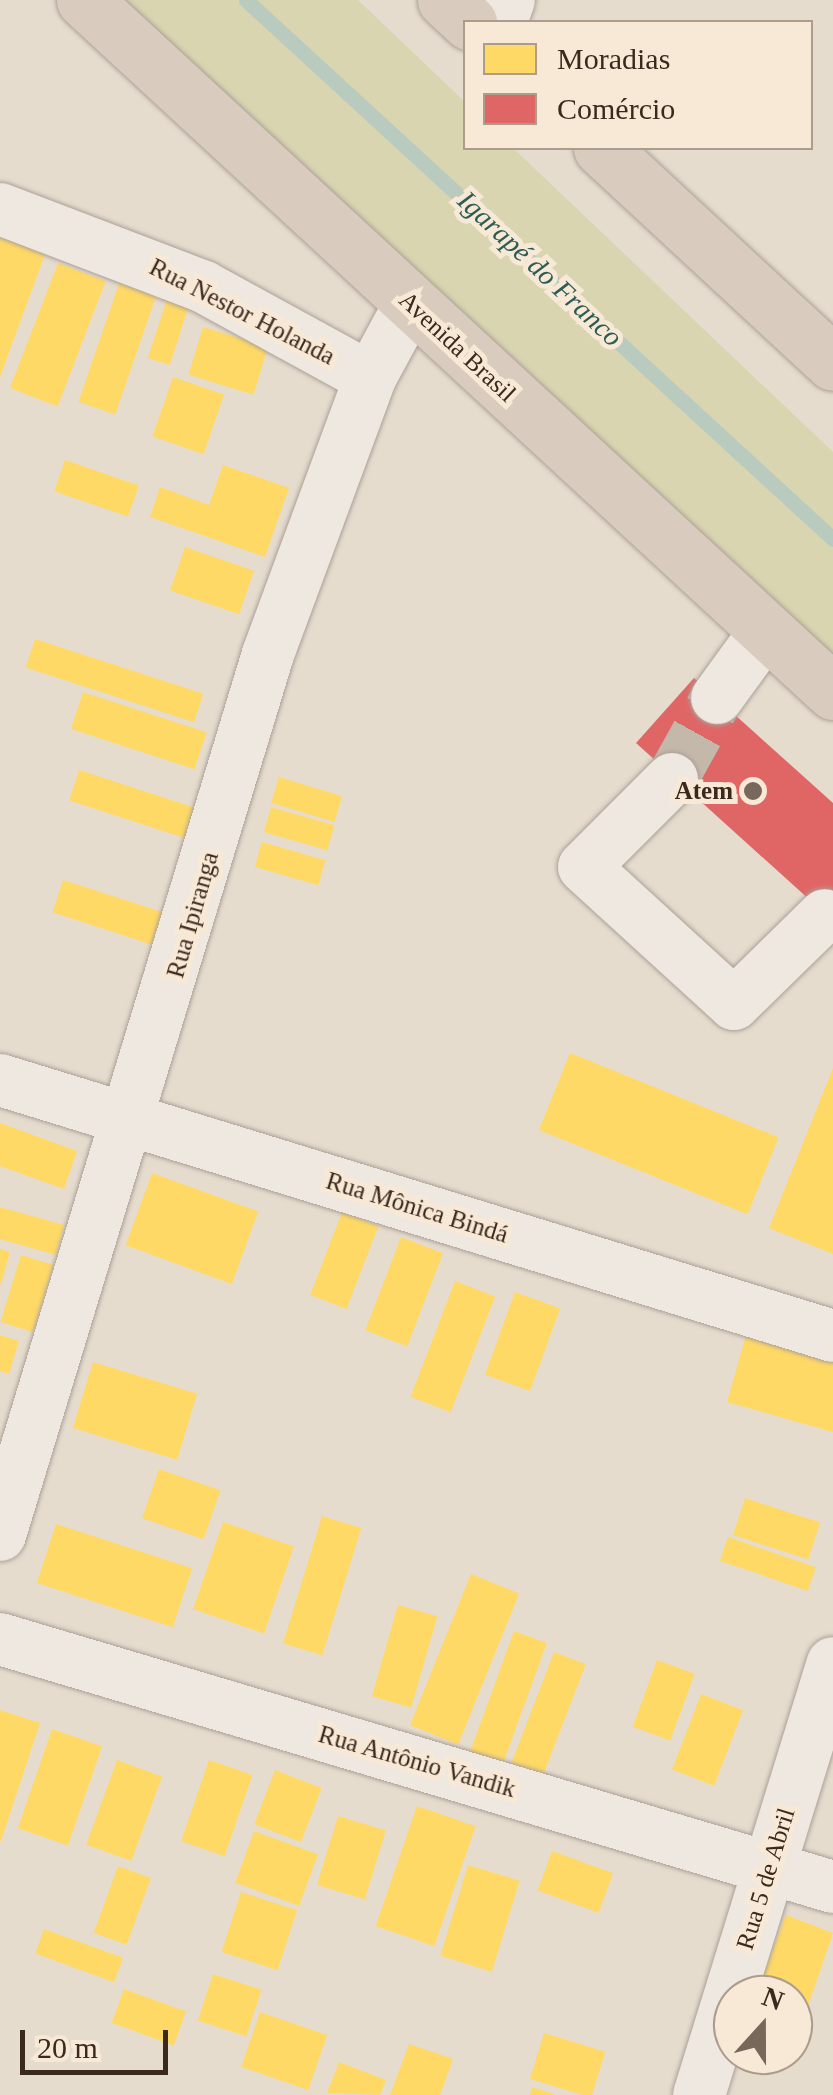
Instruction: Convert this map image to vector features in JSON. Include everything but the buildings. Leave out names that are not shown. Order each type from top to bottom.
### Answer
[{"type":"highway","name":"Avenida Brasil","points":[[84,0],[833,692]]},
{"type":"highway","points":[[445,0],[467,20]]},
{"type":"highway","points":[[603,150],[829,345]]},
{"type":"street","name":"Rua Nestor Holanda","points":[[0,209],[204,287],[370,378]]},
{"type":"street","name":"Rua Ipiranga","points":[[0,1535],[133,1120],[268,654],[370,378],[410,304]]},
{"type":"street","points":[[717,698],[766,632]]},
{"type":"street","points":[[672,779],[584,867],[734,1004],[826,915]]},
{"type":"street","name":"Rua Mônica Bindá","points":[[0,1080],[833,1336]]},
{"type":"street","name":"Rua Antônio Vandik","points":[[0,1639],[833,1887]]},
{"type":"street","name":"Rua 5 de Abril","points":[[699,2095],[833,1663]]},
{"type":"shaded area","points":[[124,0],[358,0],[463,100],[463,150],[515,150],[833,452],[833,672]]},
{"type":"waterway","name":"Igarapé do Franco","points":[[246,0],[833,539]]},
{"type":"tunnel","points":[[672,779],[717,698]]},
{"type":"place","name":"Atem","points":[[753,791]]}]
